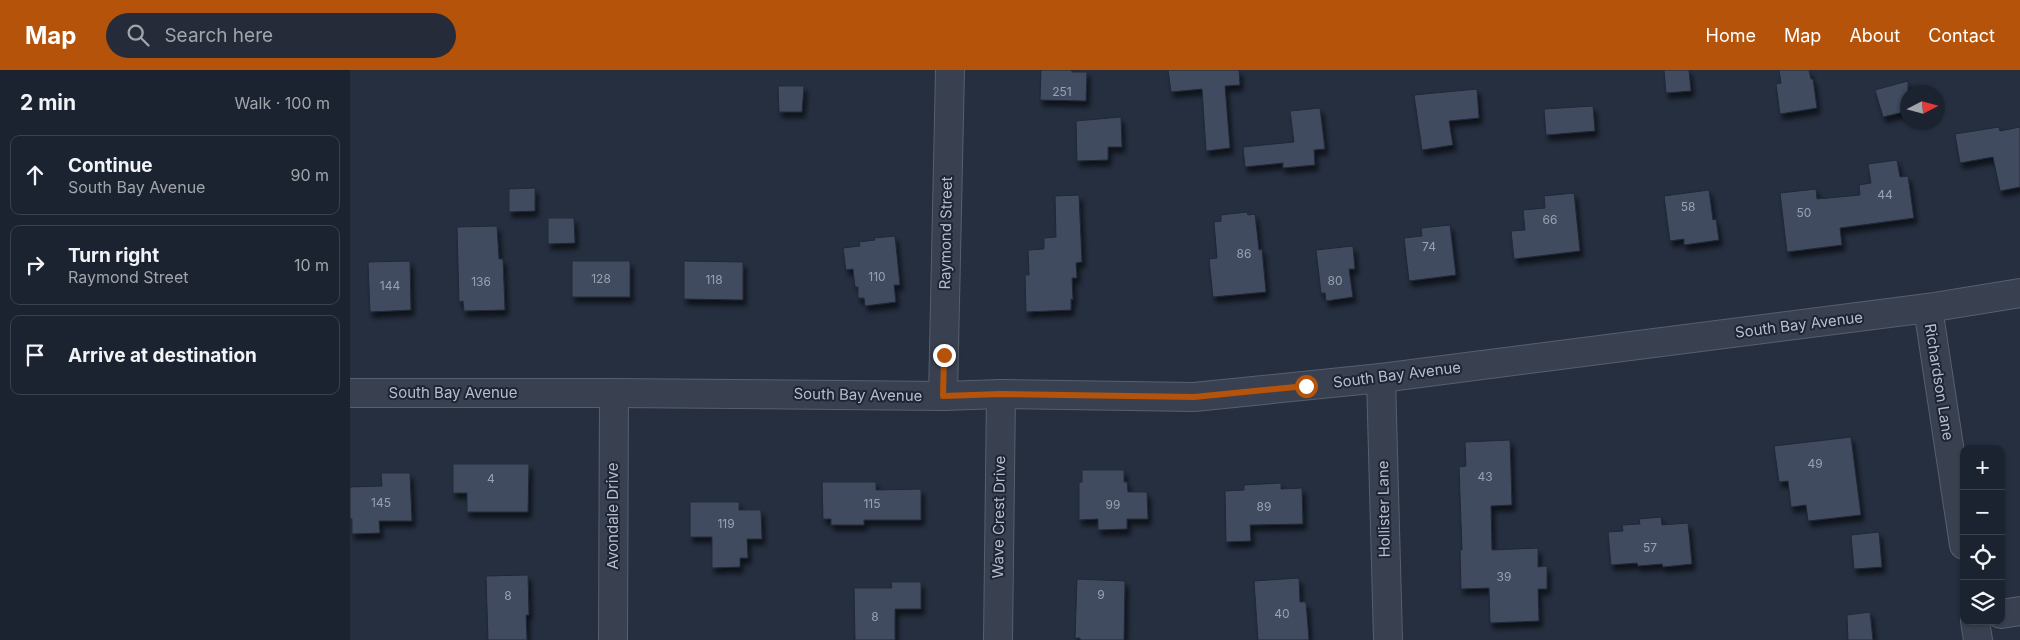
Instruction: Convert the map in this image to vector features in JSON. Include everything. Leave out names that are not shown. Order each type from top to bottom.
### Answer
[{"type":"street","name":"Raymond Street","points":[[943,396],[950,70]]},
{"type":"street","name":"South Bay Avenue","points":[[350,393],[943,396],[1001,394],[1194,397],[1381,378],[1928,308],[2020,293]]},
{"type":"street","name":"Richardson Lane","points":[[1928,308],[1962,535]]},
{"type":"street","name":"Hollister Lane","points":[[1381,378],[1388,640]]},
{"type":"street","name":"Avondale Drive","points":[[612,640],[614,393]]},
{"type":"street","name":"Wave Crest Drive","points":[[998,640],[1001,394]]},
{"type":"street","points":[[2005,613],[2020,611]]},
{"type":"street","points":[[1976,625],[1978,640]]},
{"type":"building","points":[[1041,70],[1087,72],[1086,101],[1040,100]]},
{"type":"building","points":[[1168,70],[1239,70],[1240,85],[1225,86],[1230,148],[1206,151],[1202,89],[1171,92]]},
{"type":"building","points":[[1664,70],[1689,70],[1691,91],[1666,93]]},
{"type":"building","points":[[1779,70],[1809,70],[1811,79],[1813,79],[1817,108],[1780,114],[1776,84],[1781,83]]},
{"type":"building","points":[[1908,81],[1908,85],[1900,85],[1900,113],[1883,117],[1875,90]]},
{"type":"building","points":[[778,86],[804,86],[802,112],[779,112]]},
{"type":"building","points":[[1477,89],[1479,118],[1449,121],[1453,145],[1422,150],[1414,95]]},
{"type":"building","points":[[1593,106],[1595,131],[1546,135],[1544,109]]},
{"type":"building","points":[[1320,108],[1325,149],[1314,150],[1315,165],[1283,168],[1283,163],[1245,167],[1243,147],[1294,142],[1290,111]]},
{"type":"building","points":[[1121,117],[1122,147],[1108,147],[1108,160],[1077,161],[1076,121]]},
{"type":"building","points":[[1999,127],[2000,131],[2020,127],[2020,187],[2000,191],[1993,157],[1960,163],[1955,134]]},
{"type":"building","points":[[1897,160],[1900,177],[1908,176],[1914,218],[1840,228],[1842,245],[1787,252],[1780,193],[1816,189],[1817,199],[1860,195],[1859,185],[1871,183],[1868,164]]},
{"type":"building","points":[[535,188],[535,211],[509,212],[509,189]]},
{"type":"building","points":[[1709,190],[1713,220],[1716,219],[1719,240],[1684,245],[1684,239],[1670,241],[1664,196]]},
{"type":"building","points":[[1574,193],[1580,251],[1514,259],[1511,231],[1525,230],[1523,210],[1545,208],[1544,196]]},
{"type":"building","points":[[1079,195],[1082,262],[1076,263],[1077,278],[1072,278],[1073,300],[1071,299],[1071,310],[1026,312],[1025,275],[1029,275],[1028,250],[1044,249],[1044,238],[1056,237],[1055,196]]},
{"type":"building","points":[[1247,212],[1248,215],[1255,214],[1259,250],[1262,249],[1266,292],[1213,297],[1209,259],[1217,258],[1214,222],[1221,221],[1221,215]]},
{"type":"building","points":[[548,218],[574,218],[575,243],[548,244]]},
{"type":"building","points":[[1450,225],[1456,275],[1409,281],[1404,238],[1422,236],[1421,228]]},
{"type":"building","points":[[497,226],[499,259],[503,259],[505,310],[464,311],[463,301],[459,302],[457,227]]},
{"type":"building","points":[[895,236],[900,285],[894,285],[896,302],[865,306],[864,298],[858,298],[858,287],[855,287],[853,269],[846,270],[843,248],[860,246],[859,242],[875,240],[874,238]]},
{"type":"building","points":[[1353,246],[1355,269],[1349,269],[1353,297],[1326,301],[1325,293],[1321,293],[1316,250]]},
{"type":"building","points":[[410,261],[411,310],[370,312],[368,262]]},
{"type":"building","points":[[572,261],[630,261],[630,297],[572,297]]},
{"type":"building","points":[[684,261],[743,262],[743,300],[684,299]]},
{"type":"building","points":[[1851,437],[1861,515],[1808,521],[1806,505],[1791,507],[1788,481],[1779,482],[1774,446]]},
{"type":"building","points":[[1510,440],[1512,505],[1491,506],[1492,550],[1538,548],[1538,567],[1547,566],[1547,589],[1538,589],[1539,621],[1490,623],[1489,588],[1461,589],[1460,550],[1462,550],[1459,467],[1466,466],[1465,442]]},
{"type":"building","points":[[453,464],[529,464],[528,512],[467,512],[467,493],[453,493]]},
{"type":"building","points":[[1082,470],[1124,470],[1124,482],[1127,482],[1128,492],[1147,492],[1148,519],[1127,519],[1127,529],[1098,530],[1098,519],[1079,520],[1079,482],[1082,482]]},
{"type":"building","points":[[381,473],[410,473],[412,521],[379,521],[380,533],[352,534],[350,487],[382,486]]},
{"type":"building","points":[[822,482],[876,482],[876,490],[921,489],[921,520],[864,520],[864,525],[831,525],[831,519],[823,519]]},
{"type":"building","points":[[1281,483],[1281,489],[1302,488],[1303,524],[1250,525],[1251,541],[1226,542],[1225,491],[1244,490],[1244,485]]},
{"type":"building","points":[[690,502],[739,502],[739,510],[761,510],[762,539],[747,539],[748,558],[740,558],[740,567],[712,568],[712,537],[690,537]]},
{"type":"building","points":[[1661,517],[1662,525],[1688,523],[1692,564],[1663,567],[1662,564],[1638,566],[1637,563],[1611,565],[1608,532],[1623,531],[1622,525],[1640,524],[1639,519]]},
{"type":"building","points":[[1879,532],[1882,567],[1854,569],[1851,535]]},
{"type":"building","points":[[528,575],[529,615],[526,615],[527,640],[488,640],[486,576]]},
{"type":"building","points":[[1299,578],[1300,602],[1306,602],[1309,640],[1258,640],[1254,581]]},
{"type":"building","points":[[1077,579],[1125,581],[1124,640],[1080,640],[1080,638],[1075,638]]},
{"type":"building","points":[[891,582],[921,582],[921,609],[895,609],[895,640],[855,640],[854,588],[892,588]]},
{"type":"building","points":[[1870,612],[1873,640],[1848,640],[1847,615]]},
{"type":"route","points":[[944,355],[943,396],[1001,394],[1194,397],[1306,386]]}]
